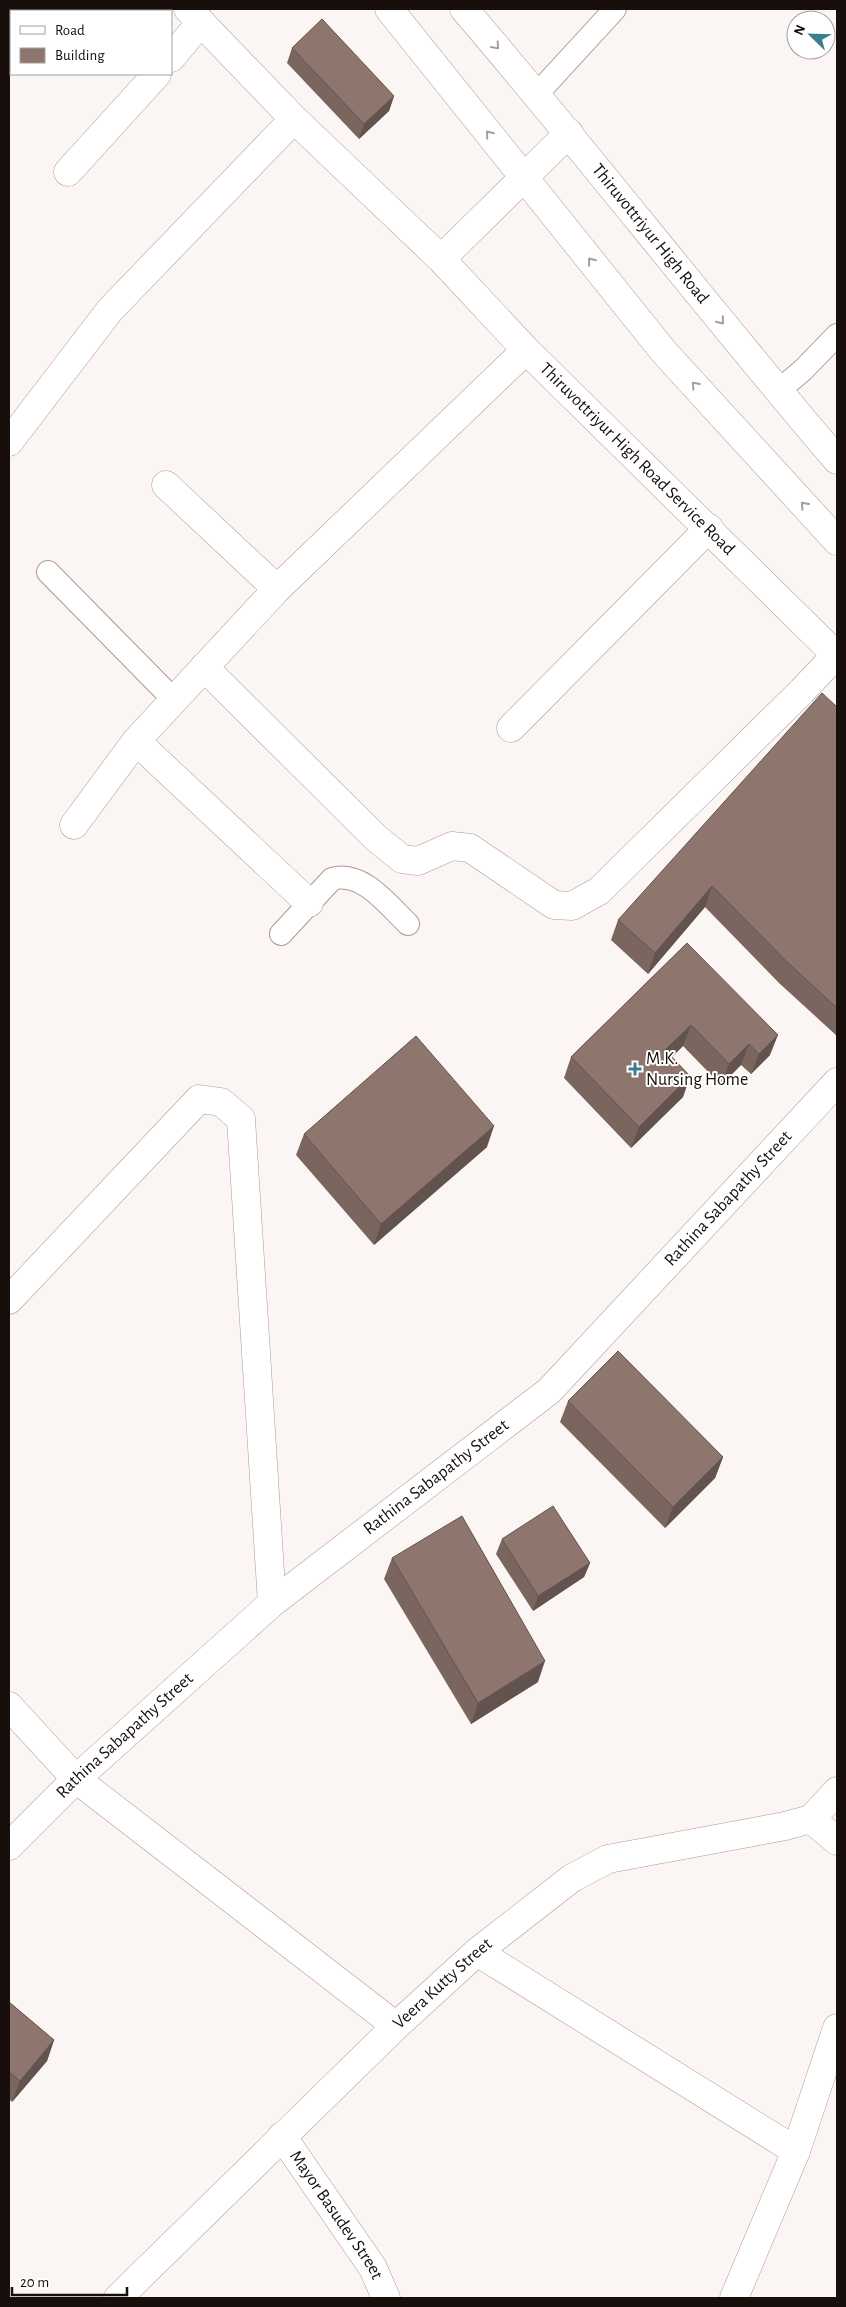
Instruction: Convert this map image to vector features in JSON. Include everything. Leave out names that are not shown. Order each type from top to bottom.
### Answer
[{"type":"street","points":[[389,9],[664,352],[837,541]]},
{"type":"street","name":"Thiruvottriyur High Road","points":[[464,9],[537,94],[778,391],[837,460]]},
{"type":"street","points":[[172,56],[194,15]]},
{"type":"street","name":"Thiruvottriyur High Road Service Road","points":[[194,15],[294,118],[440,259],[526,350],[837,655]]},
{"type":"street","points":[[68,172],[156,75]]},
{"type":"street","points":[[9,442],[110,310],[294,118]]},
{"type":"street","points":[[440,259],[569,133]]},
{"type":"street","points":[[74,825],[136,741],[277,589],[526,350]]},
{"type":"street","points":[[166,485],[277,589]]},
{"type":"street","points":[[511,728],[708,528]]},
{"type":"street","points":[[204,667],[376,838],[402,859],[418,861],[452,846],[470,848],[554,905],[572,906],[599,891],[837,655]]},
{"type":"street","points":[[136,741],[309,903]]},
{"type":"street","name":"Rathina Sabapathy Street","points":[[9,1846],[76,1779],[272,1603],[549,1391],[837,1082]]},
{"type":"street","points":[[9,1300],[199,1099],[221,1102],[242,1119],[272,1603]]},
{"type":"street","points":[[9,1706],[76,1779],[396,2026]]},
{"type":"street","points":[[837,1791],[811,1819],[837,1841]]},
{"type":"street","name":"Veera Kutty Street","points":[[118,2298],[396,2026],[477,1952],[572,1878],[608,1859],[785,1826],[811,1819]]},
{"type":"street","points":[[477,1952],[796,2151]]},
{"type":"street","points":[[734,2298],[796,2151],[837,2028]]},
{"type":"street","name":"Mayor Basudev Street","points":[[282,2136],[373,2268],[386,2298]]},
{"type":"lane","points":[[537,94],[615,9]]},
{"type":"lane","points":[[778,391],[837,335]]},
{"type":"lane","points":[[48,572],[174,700]]},
{"type":"lane","points":[[281,934],[332,879],[341,876],[353,879],[370,888],[408,924]]},
{"type":"building","points":[[322,19],[394,96],[364,124],[292,48]]},
{"type":"building","points":[[822,693],[837,707],[837,1008],[787,962],[712,886],[655,953],[618,920]]},
{"type":"building","points":[[687,943],[778,1035],[759,1054],[749,1044],[729,1064],[691,1025],[665,1050],[690,1076],[639,1127],[571,1057]]},
{"type":"building","points":[[416,1036],[494,1126],[381,1224],[304,1134]]},
{"type":"building","points":[[618,1351],[723,1457],[673,1507],[568,1401]]},
{"type":"building","points":[[553,1506],[590,1563],[538,1596],[502,1539]]},
{"type":"building","points":[[462,1516],[545,1661],[478,1703],[392,1558]]},
{"type":"building","points":[[9,2002],[54,2040],[20,2081],[9,2072]]},
{"type":"place","name":"M.K. Nursing Home","points":[[635,1069]]}]
